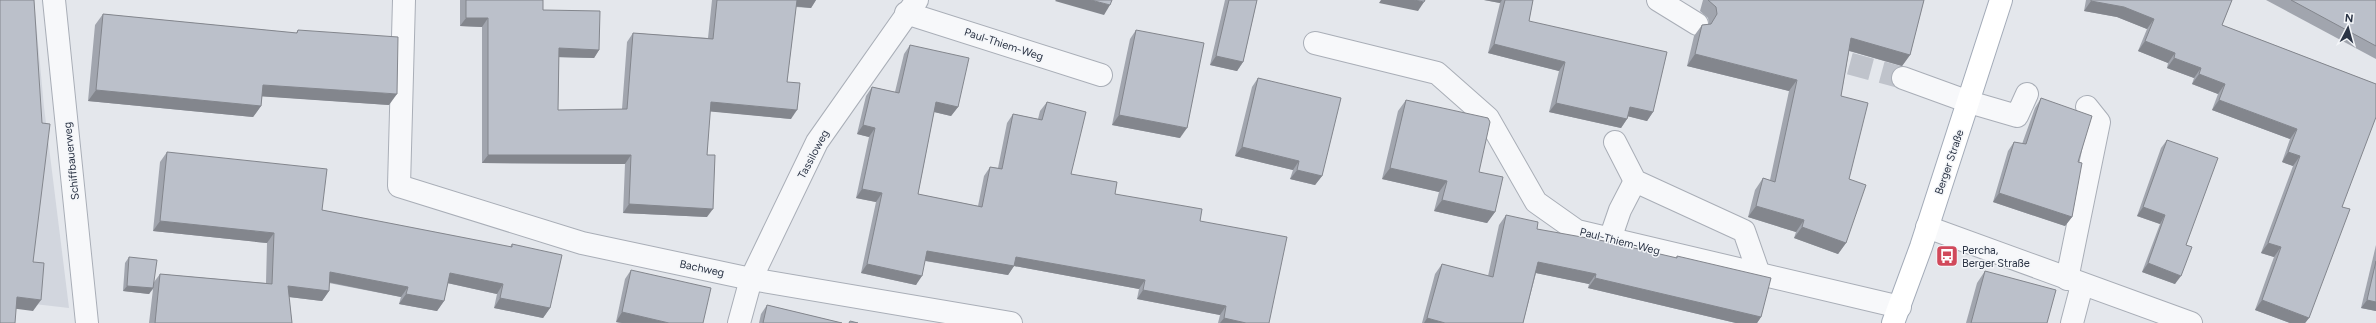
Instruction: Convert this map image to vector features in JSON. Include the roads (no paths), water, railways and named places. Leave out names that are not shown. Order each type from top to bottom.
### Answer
[{"type":"main road","name":"Berger Straße","points":[[1897,315],[1969,102],[2001,0]]},
{"type":"street","name":"Schiffbauerweg","points":[[54,0],[87,323]]},
{"type":"street","name":"Bachweg","points":[[404,0],[399,186],[582,243],[751,279],[1011,323]]},
{"type":"street","points":[[1658,0],[1697,24]]},
{"type":"street","name":"Paul-Thiem-Weg","points":[[911,6],[1101,75]]},
{"type":"street","name":"Tassiloweg","points":[[738,323],[751,279],[817,142],[911,6]]},
{"type":"street","name":"Paul-Thiem-Weg","points":[[1315,43],[1437,73],[1488,118],[1536,202],[1577,231],[1760,274],[1897,315]]},
{"type":"street","points":[[1904,78],[1969,102],[2017,116],[2027,94]]},
{"type":"street","points":[[2072,323],[2074,282],[2099,122],[2088,107]]},
{"type":"street","points":[[1615,142],[1636,181],[1744,231],[1760,274]]},
{"type":"street","points":[[1610,239],[1620,210],[1636,181]]},
{"type":"street","points":[[1927,227],[2074,282],[2191,323]]},
{"type":"tunnel","points":[[1818,55],[1903,78]]},
{"type":"place","name":"Percha, Berger Straße","points":[[1947,256]]}]
